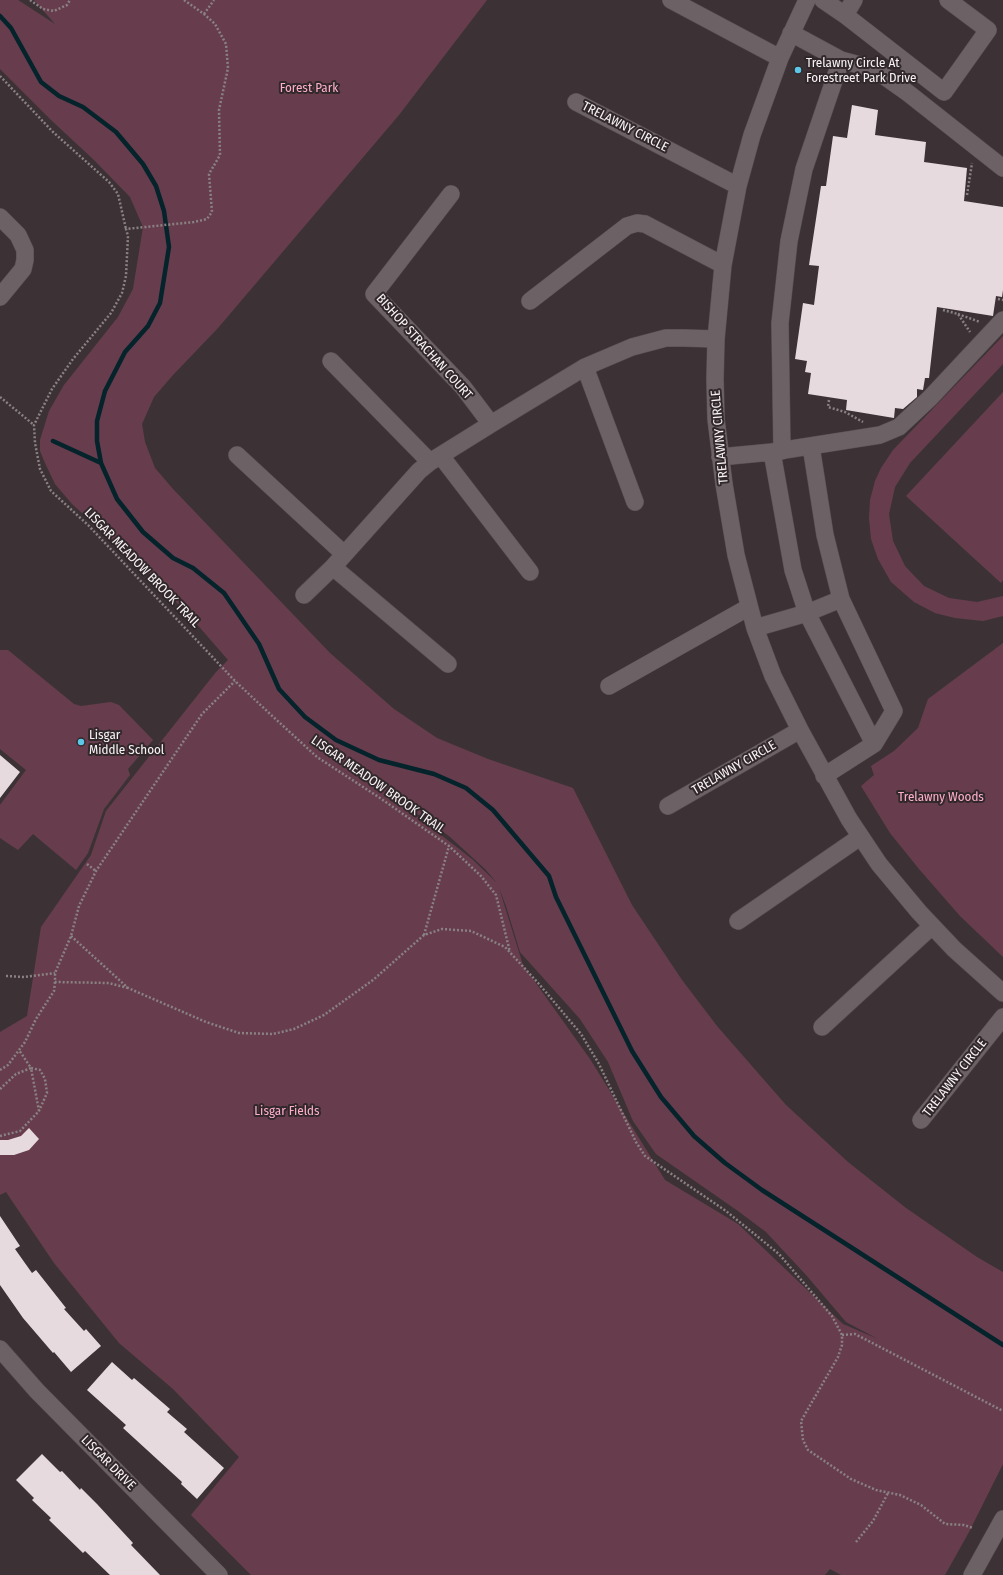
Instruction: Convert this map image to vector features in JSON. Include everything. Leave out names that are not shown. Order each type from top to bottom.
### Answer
[{"type":"street","points":[[671,0],[780,58]]},
{"type":"street","name":"TRELAWNY CIRCLE","points":[[807,0],[780,58],[752,134],[738,186],[723,265],[716,340],[715,398],[720,457],[733,539],[755,628],[773,676],[824,776],[860,837],[879,864],[932,926],[975,969],[1003,993]]},
{"type":"street","points":[[823,0],[845,15],[944,92],[988,30],[948,0]]},
{"type":"street","points":[[845,15],[854,0]]},
{"type":"street","points":[[791,33],[841,60],[874,69],[908,93],[1003,168]]},
{"type":"street","points":[[841,60],[804,169],[789,241],[780,323],[777,451],[792,570],[807,613],[874,744]]},
{"type":"street","name":"TRELAWNY CIRCLE","points":[[576,102],[738,186]]},
{"type":"street","name":"BISHOP STRACHAN COURT","points":[[451,194],[374,294],[463,387],[491,424]]},
{"type":"street","points":[[0,217],[18,235],[25,250],[25,260],[23,269],[0,297]]},
{"type":"street","points":[[530,301],[627,226],[637,223],[645,224],[723,265]]},
{"type":"street","points":[[720,457],[777,451],[880,435],[899,427],[930,398],[1001,323]]},
{"type":"street","points":[[304,595],[333,567],[419,471],[435,459],[491,424],[585,367],[632,347],[660,340],[684,338],[716,340]]},
{"type":"street","points":[[331,361],[435,459],[530,572]]},
{"type":"street","points":[[585,367],[635,502]]},
{"type":"street","points":[[811,446],[825,535],[841,599],[894,711],[874,744],[824,776]]},
{"type":"street","points":[[237,455],[344,554]]},
{"type":"street","points":[[333,567],[448,664]]},
{"type":"street","points":[[755,628],[807,613],[841,599]]},
{"type":"street","points":[[608,686],[749,607]]},
{"type":"street","name":"TRELAWNY CIRCLE","points":[[668,806],[800,730]]},
{"type":"street","points":[[738,921],[860,837]]},
{"type":"street","points":[[822,1027],[932,926]]},
{"type":"street","name":"TRELAWNY CIRCLE","points":[[921,1120],[1003,1017]]},
{"type":"street","name":"LISGAR DRIVE","points":[[0,1349],[5,1367],[83,1439],[219,1575]]},
{"type":"street","points":[[972,1575],[1002,1522]]},
{"type":"path","points":[[30,0],[43,9],[54,11],[67,5],[70,0]]},
{"type":"path","points":[[126,229],[194,222],[207,219],[212,212],[210,174],[220,155],[219,110],[228,68],[226,44],[215,24],[184,0]]},
{"type":"path","points":[[204,14],[214,0]]},
{"type":"path","name":"LISGAR MEADOW BROOK TRAIL","points":[[0,76],[53,132],[109,182],[118,194],[128,236],[126,276],[122,293],[111,313],[73,359],[52,389],[34,425],[34,443],[40,469],[51,491],[88,525],[235,681],[317,757],[380,798],[449,846],[480,876],[496,895],[510,952],[581,1034],[599,1064],[636,1142],[645,1156],[726,1211],[778,1254],[832,1316],[842,1335]]},
{"type":"path","points":[[967,195],[974,145]]},
{"type":"path","points":[[998,299],[1003,300]]},
{"type":"path","points":[[943,310],[976,321],[1001,323]]},
{"type":"path","points":[[958,314],[971,334],[977,348]]},
{"type":"path","points":[[0,397],[34,425]]},
{"type":"path","points":[[829,400],[828,407],[845,412],[869,426],[887,432]]},
{"type":"path","points":[[0,1070],[8,1065],[20,1050],[36,1019],[54,991],[55,973],[71,936],[79,906],[96,871],[202,714],[235,681]]},
{"type":"path","points":[[424,935],[449,846]]},
{"type":"path","points":[[87,864],[96,871]]},
{"type":"path","points":[[55,982],[109,983],[128,988],[206,1022],[239,1033],[273,1034],[294,1029],[324,1015],[373,980],[424,935],[442,929],[470,931],[505,947],[510,952]]},
{"type":"path","points":[[71,936],[128,988]]},
{"type":"path","points":[[6,976],[24,977],[55,973]]},
{"type":"path","points":[[20,1050],[31,1068],[39,1111]]},
{"type":"path","points":[[0,1089],[16,1074],[31,1068],[40,1070],[45,1079],[47,1093],[39,1111],[20,1131],[0,1136]]},
{"type":"path","points":[[973,1528],[964,1525],[945,1524],[921,1505],[900,1496],[876,1490],[851,1479],[808,1450],[802,1440],[801,1421],[838,1358],[842,1345],[842,1335],[855,1334],[1003,1411]]},
{"type":"path","points":[[856,1542],[873,1521],[888,1493]]},
{"type":"green space","name":"Lisgar Fields","points":[[0,0],[18,0],[55,24],[34,0],[487,0],[399,115],[218,328],[154,397],[142,424],[145,442],[155,468],[173,489],[330,653],[394,709],[437,738],[488,759],[573,788],[632,905],[682,980],[717,1026],[786,1105],[848,1162],[906,1208],[977,1257],[1003,1272],[1003,1464],[969,1532],[945,1575],[841,1575],[830,1569],[825,1575],[251,1575],[191,1515],[239,1457],[173,1389],[119,1343],[54,1263],[6,1192],[0,1195],[0,1032],[27,1016],[41,927],[91,855],[106,811],[216,672],[228,660],[146,570],[72,504],[55,484],[40,451],[40,440],[49,411],[64,385],[118,317],[133,289],[143,227],[130,197],[0,69]],"holes":[[[383,790],[449,836],[485,869],[497,883],[472,859]],[[499,888],[520,952],[580,1019],[608,1062],[633,1121],[656,1154],[766,1232],[807,1276],[846,1322],[878,1339],[843,1324],[738,1224],[665,1180],[590,1059],[523,965]]]},
{"type":"green space","points":[[1003,336],[1003,364],[910,463],[895,487],[889,514],[893,541],[905,566],[924,586],[949,598],[977,602],[1003,596],[1003,616],[983,621],[955,618],[935,613],[914,602],[891,582],[878,559],[871,539],[869,518],[870,500],[875,481],[881,468],[893,450]]},
{"type":"green space","points":[[1003,392],[1003,580],[1001,583],[906,496]]},
{"type":"green space","name":"Trelawny Woods","points":[[1003,643],[1003,957],[960,916],[919,869],[890,833],[861,786],[874,775],[871,766],[894,751],[918,728],[928,699]]},
{"type":"green space","points":[[0,650],[8,650],[74,704],[81,706],[111,702],[119,705],[153,740],[128,769],[130,775],[104,809],[88,853],[76,870],[33,834],[18,850],[0,838],[0,805],[26,770],[0,749]]},
{"type":"building","points":[[852,105],[878,110],[875,135],[926,142],[924,162],[967,168],[964,201],[1003,207],[1003,290],[1002,297],[996,296],[993,316],[937,307],[929,378],[925,378],[923,390],[917,389],[917,397],[903,409],[895,408],[894,418],[846,410],[847,400],[808,394],[811,373],[805,372],[807,361],[795,359],[803,303],[814,305],[819,266],[809,265],[821,186],[826,186],[833,136],[847,138]]},
{"type":"building","points":[[0,755],[20,772],[0,798]]},
{"type":"building","points":[[29,1128],[39,1139],[29,1150],[14,1155],[0,1155],[0,1140],[8,1140],[21,1136]]},
{"type":"building","points":[[0,1216],[20,1246],[15,1249],[32,1273],[36,1270],[66,1308],[64,1309],[84,1331],[86,1329],[101,1346],[71,1372],[23,1318],[0,1285]]},
{"type":"building","points":[[112,1362],[132,1380],[134,1378],[170,1409],[167,1412],[187,1429],[184,1432],[224,1468],[197,1499],[181,1484],[182,1482],[123,1428],[126,1425],[87,1390]]},
{"type":"building","points":[[42,1454],[60,1472],[62,1471],[80,1490],[81,1488],[97,1504],[133,1543],[131,1545],[160,1575],[110,1575],[85,1551],[83,1553],[49,1520],[51,1518],[32,1500],[34,1498],[16,1480]]},
{"type":"waterway","points":[[0,16],[11,28],[41,82],[59,96],[83,107],[116,132],[143,164],[156,186],[164,211],[169,247],[160,303],[148,326],[125,352],[105,391],[97,421],[97,441],[101,463],[117,499],[143,532],[173,558],[193,568],[224,593],[259,644],[279,689],[305,717],[336,740],[379,760],[434,774],[466,788],[493,810],[549,876],[556,897],[632,1051],[661,1097],[694,1136],[725,1163],[762,1190],[1003,1345]]},
{"type":"waterway","points":[[53,441],[101,463]]},
{"type":"place","name":"Trelawny Circle At Forestreet Park Drive","points":[[798,70]]},
{"type":"place","name":"Lisgar Middle School","points":[[81,742]]},
{"type":"park label","name":"Forest Park","points":[[309,88]]}]
